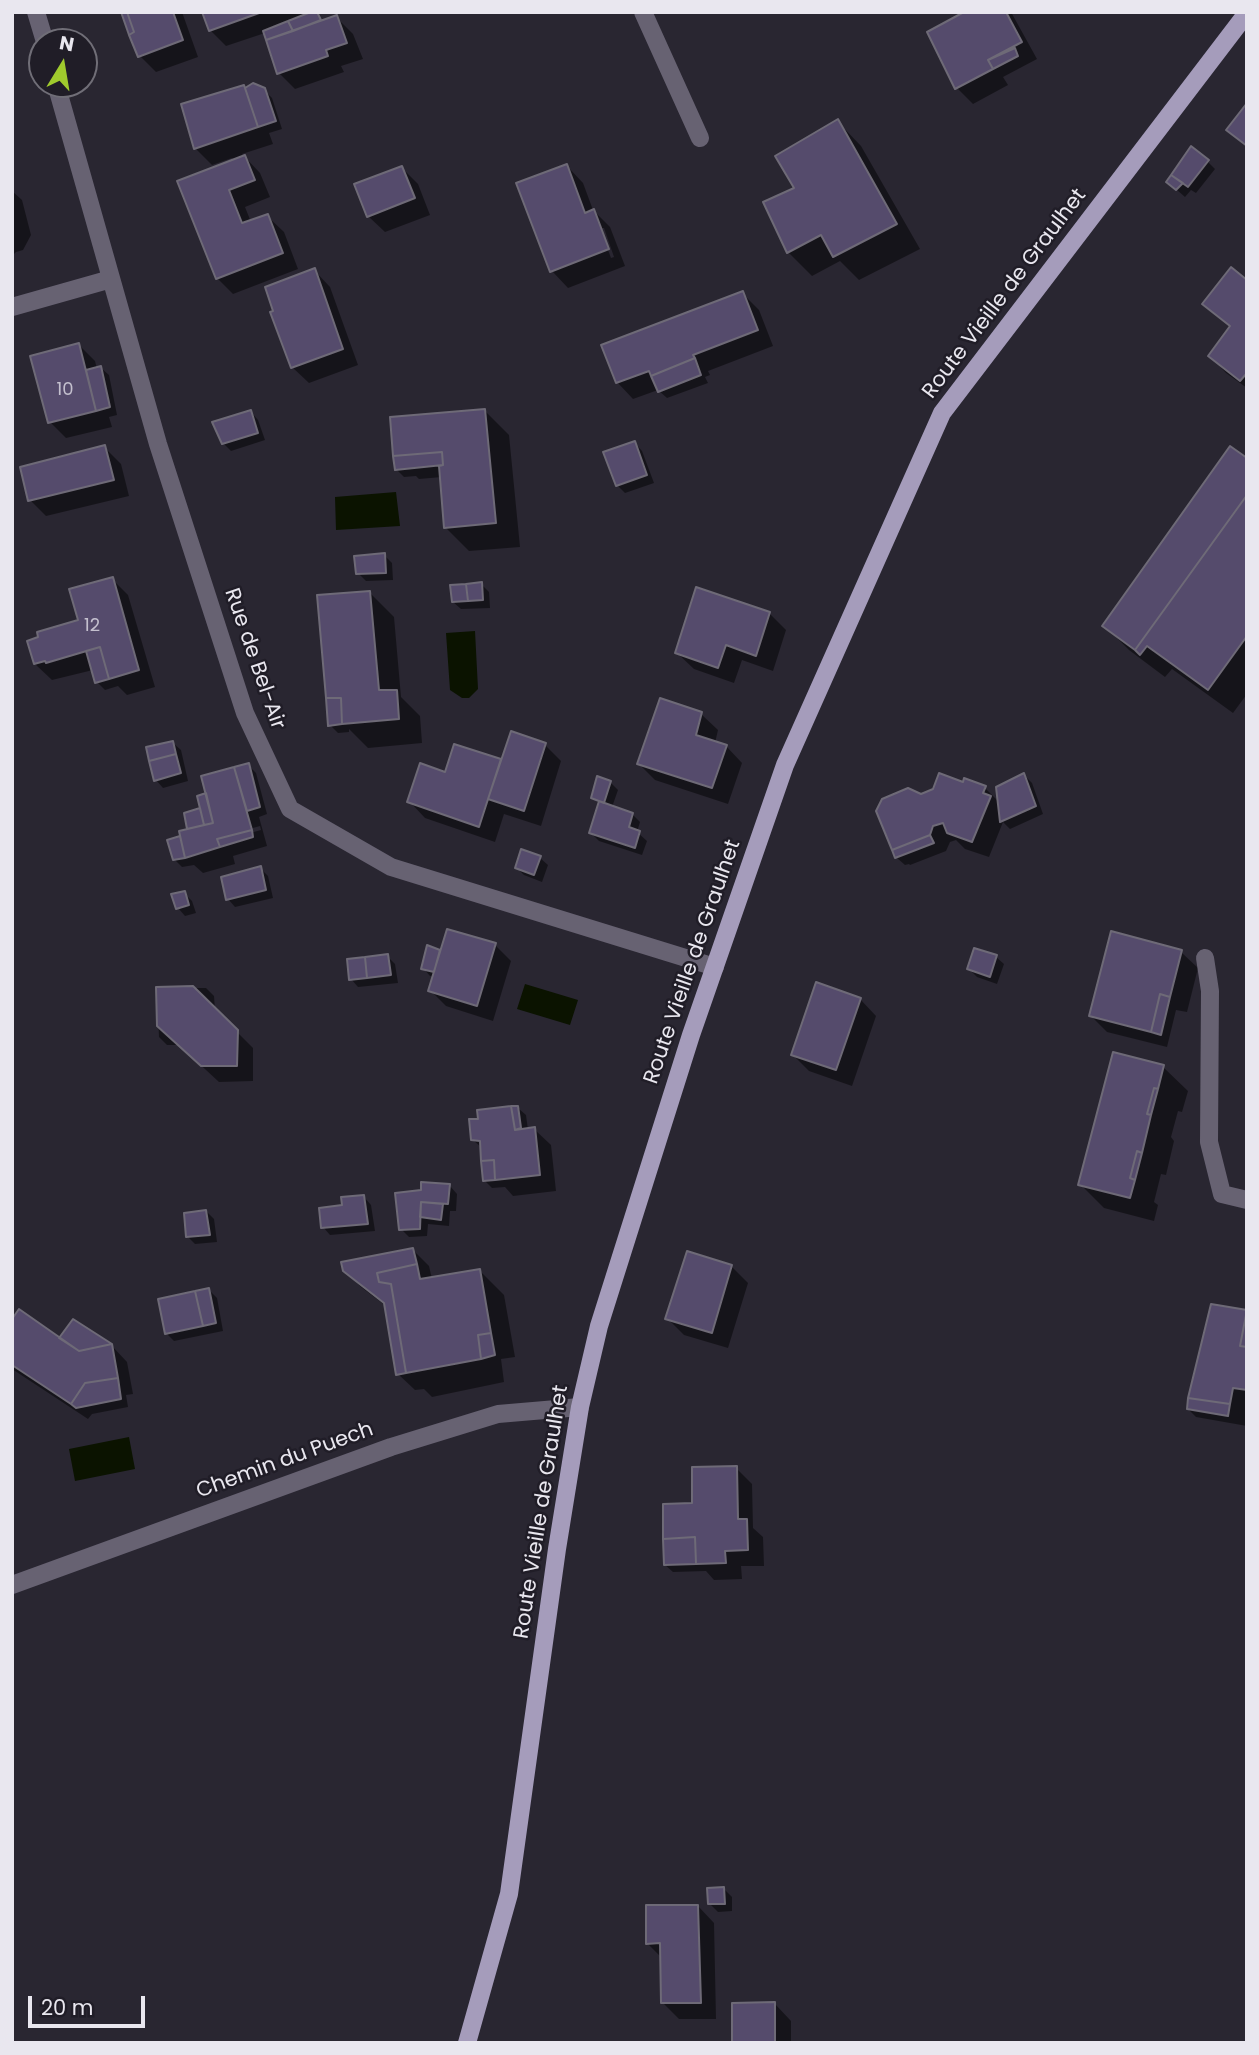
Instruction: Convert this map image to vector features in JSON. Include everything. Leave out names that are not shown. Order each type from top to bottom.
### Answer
[{"type":"main road","name":"Route Vieille de Graulhet","points":[[467,2043],[509,1894],[557,1549],[580,1407],[599,1326],[691,1035],[785,765],[942,413],[1247,13]]},
{"type":"street","points":[[643,12],[700,138]]},
{"type":"street","name":"Rue de Bel-Air","points":[[60,98],[158,444],[245,713],[290,809],[391,867],[715,967]]},
{"type":"street","points":[[12,307],[111,279]]},
{"type":"street","points":[[1205,958],[1210,991],[1209,1142],[1222,1194],[1247,1200]]},
{"type":"street","name":"Chemin du Puech","points":[[12,1585],[391,1447],[498,1414],[580,1407]]},
{"type":"shaded area","points":[[396,492],[400,526],[336,530],[335,497]]},
{"type":"shaded area","points":[[475,631],[478,689],[469,698],[462,698],[450,690],[446,633]]},
{"type":"shaded area","points":[[525,984],[578,1000],[570,1025],[517,1009]]},
{"type":"shaded area","points":[[129,1437],[135,1469],[75,1481],[69,1449]]},
{"type":"building","points":[[121,12],[127,12],[134,32],[129,35]]},
{"type":"building","points":[[127,12],[173,12],[183,40],[138,57],[129,35],[134,32]]},
{"type":"building","points":[[202,12],[262,12],[209,31]]},
{"type":"building","points":[[317,12],[321,20],[293,31],[288,21]]},
{"type":"building","points":[[964,12],[1006,12],[1022,42],[988,60],[993,69],[955,89],[927,32]]},
{"type":"building","points":[[337,15],[347,43],[326,50],[328,56],[277,74],[266,40]]},
{"type":"building","points":[[288,21],[293,31],[266,40],[263,31]]},
{"type":"building","points":[[1015,48],[1018,56],[993,69],[988,60]]},
{"type":"building","points":[[253,83],[265,88],[276,121],[258,127],[245,88]]},
{"type":"building","points":[[244,85],[258,127],[194,149],[181,104]]},
{"type":"building","points":[[1247,103],[1247,146],[1226,130]]},
{"type":"building","points":[[838,119],[897,224],[833,257],[821,235],[787,253],[763,202],[794,188],[775,156]]},
{"type":"building","points":[[1191,146],[1209,160],[1188,187],[1171,175]]},
{"type":"building","points":[[245,155],[255,180],[229,190],[242,223],[268,214],[283,253],[216,279],[177,181]]},
{"type":"building","points":[[567,164],[585,213],[594,209],[609,249],[550,272],[516,183]]},
{"type":"building","points":[[402,166],[415,198],[367,217],[354,184]]},
{"type":"building","points":[[1171,175],[1183,183],[1176,190],[1166,182]]},
{"type":"building","points":[[1231,267],[1247,280],[1247,373],[1240,381],[1208,356],[1230,326],[1202,304]]},
{"type":"building","points":[[315,268],[343,349],[291,368],[270,312],[273,311],[265,287]]},
{"type":"building","points":[[743,291],[758,330],[693,355],[695,358],[651,376],[649,371],[616,383],[601,345]]},
{"type":"building","points":[[79,343],[96,411],[48,423],[30,356]]},
{"type":"building","points":[[695,358],[701,375],[658,392],[651,376]]},
{"type":"building","points":[[101,366],[110,407],[96,411],[86,370]]},
{"type":"building","points":[[485,409],[496,523],[444,528],[439,466],[443,465],[442,452],[393,456],[390,417]]},
{"type":"building","points":[[251,410],[258,433],[222,444],[212,422]]},
{"type":"building","points":[[635,441],[647,475],[616,486],[603,452]]},
{"type":"building","points":[[105,445],[114,480],[28,501],[20,467]]},
{"type":"building","points":[[1230,446],[1247,458],[1247,495],[1135,650],[1102,626]]},
{"type":"building","points":[[442,452],[443,465],[395,470],[393,456]]},
{"type":"building","points":[[1247,495],[1247,636],[1208,690],[1147,646],[1140,655],[1135,650]]},
{"type":"building","points":[[385,553],[386,573],[356,574],[354,556]]},
{"type":"building","points":[[113,577],[139,670],[109,679],[100,647],[34,664],[27,641],[38,637],[37,632],[78,620],[69,589]]},
{"type":"building","points":[[482,582],[483,600],[468,601],[466,584]]},
{"type":"building","points":[[466,584],[468,601],[452,602],[450,585]]},
{"type":"building","points":[[696,587],[770,612],[756,656],[726,645],[718,668],[675,653]]},
{"type":"building","points":[[370,591],[379,690],[397,690],[399,719],[342,724],[341,698],[326,698],[317,595]]},
{"type":"building","points":[[100,647],[109,679],[95,683],[86,651]]},
{"type":"building","points":[[326,698],[341,698],[342,724],[328,726]]},
{"type":"building","points":[[660,698],[702,712],[696,735],[727,745],[712,788],[637,764]]},
{"type":"building","points":[[511,731],[546,743],[524,811],[488,799]]},
{"type":"building","points":[[173,741],[176,754],[149,761],[146,747]]},
{"type":"building","points":[[454,744],[501,759],[479,827],[407,802],[420,763],[445,772]]},
{"type":"building","points":[[176,754],[181,773],[154,781],[149,761]]},
{"type":"building","points":[[249,763],[260,807],[247,811],[234,767]]},
{"type":"building","points":[[234,767],[252,830],[217,839],[220,847],[185,858],[179,831],[213,823],[201,776]]},
{"type":"building","points":[[939,773],[963,782],[964,778],[986,786],[983,793],[991,796],[972,842],[947,833],[943,823],[933,826],[930,835],[892,850],[876,811],[882,799],[908,788],[921,794],[933,789]]},
{"type":"building","points":[[1024,773],[1036,806],[1000,822],[996,787]]},
{"type":"building","points":[[597,776],[611,781],[604,803],[591,798]]},
{"type":"building","points":[[206,793],[213,823],[204,825],[197,796]]},
{"type":"building","points":[[599,801],[633,813],[629,827],[640,831],[635,848],[589,833]]},
{"type":"building","points":[[200,808],[204,825],[187,829],[184,813]]},
{"type":"building","points":[[252,830],[253,837],[220,847],[217,839]]},
{"type":"building","points":[[930,835],[934,843],[895,858],[892,850]]},
{"type":"building","points":[[180,836],[185,858],[173,860],[167,840]]},
{"type":"building","points":[[521,849],[541,856],[534,875],[515,868]]},
{"type":"building","points":[[261,866],[266,890],[226,900],[221,877]]},
{"type":"building","points":[[185,891],[189,905],[176,909],[171,894]]},
{"type":"building","points":[[447,929],[496,943],[477,1006],[428,991]]},
{"type":"building","points":[[1111,931],[1182,950],[1170,997],[1160,994],[1151,1032],[1089,1016]]},
{"type":"building","points":[[427,945],[440,950],[434,972],[421,969]]},
{"type":"building","points":[[974,948],[997,955],[990,977],[967,969]]},
{"type":"building","points":[[388,954],[391,975],[367,978],[365,957]]},
{"type":"building","points":[[365,957],[367,978],[349,980],[347,959]]},
{"type":"building","points":[[816,982],[861,998],[836,1070],[791,1055]]},
{"type":"building","points":[[193,986],[238,1030],[237,1066],[201,1066],[157,1026],[156,987]]},
{"type":"building","points":[[1160,994],[1170,997],[1161,1035],[1151,1032]]},
{"type":"building","points":[[1113,1052],[1164,1065],[1158,1089],[1154,1088],[1147,1114],[1151,1115],[1142,1153],[1137,1151],[1130,1178],[1135,1180],[1130,1198],[1078,1185]]},
{"type":"building","points":[[1154,1088],[1158,1089],[1151,1115],[1147,1114]]},
{"type":"building","points":[[511,1106],[515,1130],[535,1127],[540,1175],[495,1180],[494,1160],[481,1161],[480,1141],[471,1140],[469,1119],[478,1119],[477,1110]]},
{"type":"building","points":[[511,1106],[518,1106],[521,1128],[515,1130]]},
{"type":"building","points":[[1137,1151],[1142,1153],[1135,1180],[1130,1178]]},
{"type":"building","points":[[494,1160],[495,1180],[483,1181],[481,1161]]},
{"type":"building","points":[[421,1182],[450,1184],[448,1204],[421,1202],[420,1229],[399,1230],[395,1193],[421,1190]]},
{"type":"building","points":[[364,1195],[368,1224],[321,1228],[319,1208],[342,1205],[341,1197]]},
{"type":"building","points":[[421,1202],[443,1204],[441,1220],[420,1217]]},
{"type":"building","points":[[206,1210],[210,1235],[186,1237],[184,1213]]},
{"type":"building","points":[[413,1248],[417,1264],[377,1273],[379,1282],[391,1284],[406,1373],[396,1375],[384,1303],[343,1271],[341,1262]]},
{"type":"building","points":[[687,1251],[732,1265],[712,1333],[665,1319]]},
{"type":"building","points":[[417,1264],[420,1279],[480,1269],[491,1333],[478,1335],[481,1359],[406,1373],[391,1284],[379,1282],[377,1273]]},
{"type":"building","points":[[209,1288],[216,1323],[203,1326],[195,1291]]},
{"type":"building","points":[[195,1291],[203,1326],[165,1334],[158,1299]]},
{"type":"building","points":[[1211,1304],[1247,1310],[1240,1346],[1247,1347],[1247,1390],[1233,1388],[1230,1404],[1188,1398]]},
{"type":"building","points":[[19,1309],[79,1351],[112,1344],[118,1378],[85,1383],[71,1404],[12,1365],[12,1319]]},
{"type":"building","points":[[1247,1310],[1247,1347],[1240,1346]]},
{"type":"building","points":[[73,1319],[112,1344],[79,1351],[59,1338]]},
{"type":"building","points":[[491,1333],[495,1355],[481,1359],[478,1335]]},
{"type":"building","points":[[118,1378],[121,1399],[76,1408],[71,1404],[85,1383]]},
{"type":"building","points":[[1188,1398],[1230,1404],[1228,1416],[1187,1409]]},
{"type":"building","points":[[737,1466],[738,1519],[747,1519],[748,1550],[725,1551],[726,1563],[696,1564],[695,1537],[663,1539],[663,1504],[692,1503],[692,1467]]},
{"type":"building","points":[[695,1537],[696,1564],[664,1565],[663,1539]]},
{"type":"building","points":[[724,1887],[725,1904],[708,1904],[707,1888]]},
{"type":"building","points":[[646,1905],[698,1905],[701,2003],[661,2003],[660,1943],[646,1944]]},
{"type":"building","points":[[775,2002],[775,2043],[732,2043],[732,2003]]}]
